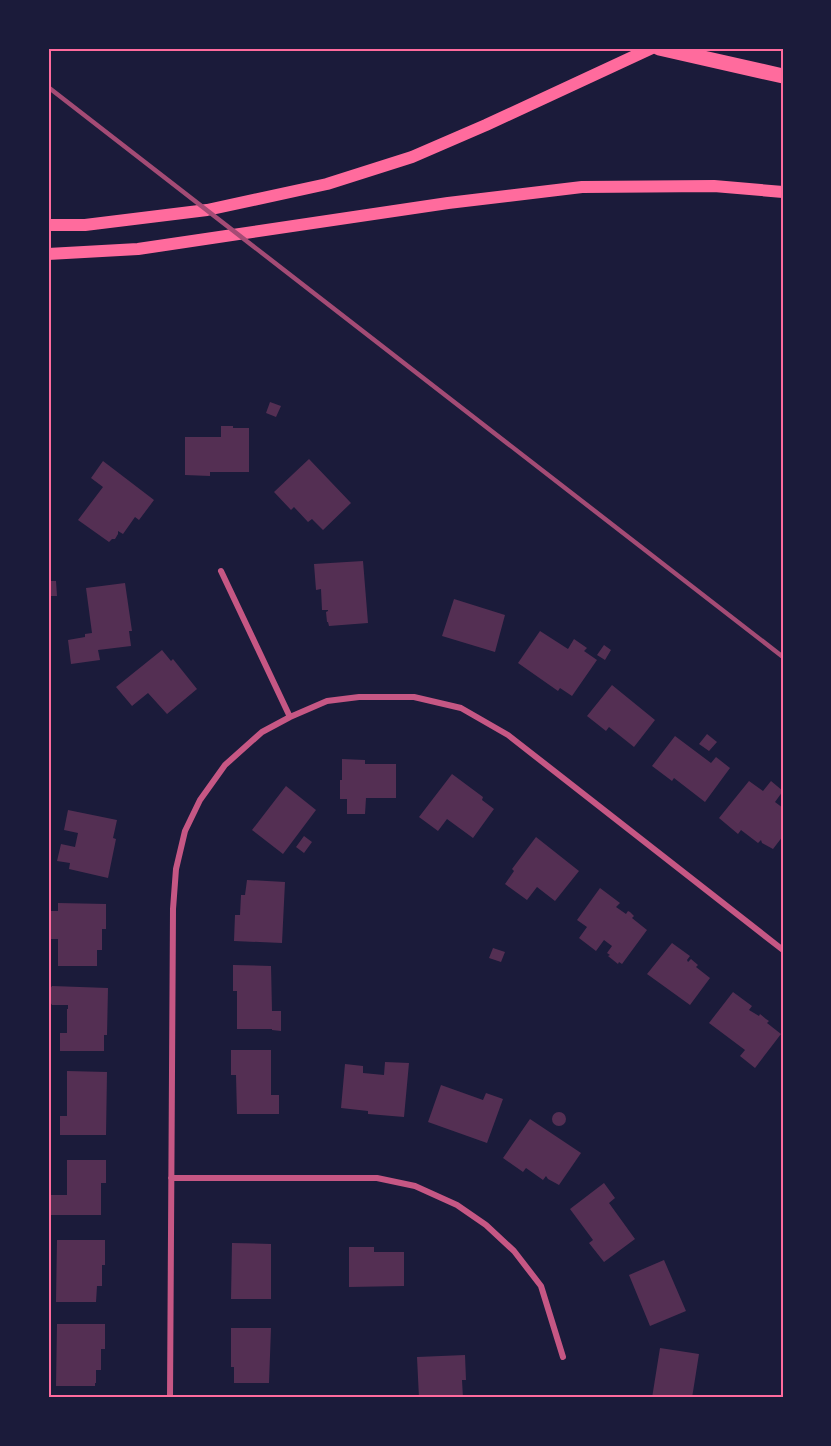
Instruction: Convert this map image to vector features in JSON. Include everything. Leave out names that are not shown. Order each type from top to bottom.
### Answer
[{"type":"main road","points":[[48,225],[85,225],[207,210],[327,184],[412,157],[652,48]]},
{"type":"main road","points":[[659,48],[783,76]]},
{"type":"main road","points":[[48,254],[138,249],[448,202],[582,187],[714,186],[783,192]]},
{"type":"street","points":[[221,571],[290,717]]},
{"type":"street","points":[[170,1398],[173,909],[176,869],[185,831],[200,800],[225,765],[262,732],[327,701],[359,697],[414,697],[461,708],[508,735],[783,950]]},
{"type":"street","points":[[171,1178],[377,1178],[415,1186],[456,1205],[486,1225],[514,1251],[542,1286],[563,1357]]},
{"type":"building","points":[[270,402],[281,406],[276,417],[266,413]]},
{"type":"building","points":[[221,426],[249,428],[249,472],[210,472],[210,476],[185,475],[185,437],[221,437]]},
{"type":"building","points":[[309,459],[351,503],[323,530],[312,519],[308,522],[294,507],[291,510],[274,492]]},
{"type":"building","points":[[103,461],[154,500],[139,520],[135,517],[123,534],[118,531],[115,539],[109,542],[78,520],[103,487],[91,478]]},
{"type":"building","points":[[363,561],[368,623],[329,626],[326,612],[328,610],[322,610],[321,589],[316,590],[314,564]]},
{"type":"building","points":[[48,581],[56,581],[57,596],[48,596]]},
{"type":"building","points":[[125,583],[132,631],[129,631],[131,646],[98,650],[100,660],[71,664],[68,640],[85,637],[85,634],[92,633],[86,588]]},
{"type":"building","points":[[454,599],[505,615],[495,652],[442,636]]},
{"type":"building","points":[[540,631],[568,649],[574,639],[587,648],[584,651],[597,660],[572,696],[560,688],[558,691],[518,663]]},
{"type":"building","points":[[604,645],[611,650],[605,660],[597,655]]},
{"type":"building","points":[[162,650],[171,661],[173,659],[197,689],[167,714],[148,693],[132,706],[116,687]]},
{"type":"building","points":[[612,685],[655,720],[634,747],[609,727],[606,731],[587,716]]},
{"type":"building","points":[[707,734],[717,742],[709,751],[699,744]]},
{"type":"building","points":[[675,736],[711,763],[716,757],[730,768],[705,802],[674,778],[672,781],[652,766]]},
{"type":"building","points":[[342,759],[365,760],[365,764],[396,764],[396,798],[366,798],[365,814],[347,814],[347,799],[340,799]]},
{"type":"building","points":[[452,774],[483,797],[482,800],[494,809],[473,838],[447,819],[438,831],[419,817]]},
{"type":"building","points":[[749,781],[763,791],[771,781],[783,791],[775,802],[783,808],[783,836],[773,849],[761,840],[758,843],[741,830],[738,834],[719,818]]},
{"type":"building","points":[[286,786],[316,810],[283,854],[252,830]]},
{"type":"building","points":[[68,810],[117,820],[113,838],[116,839],[108,878],[69,869],[70,863],[57,861],[61,844],[75,847],[78,833],[64,830]]},
{"type":"building","points":[[304,836],[312,842],[304,853],[296,847]]},
{"type":"building","points":[[536,837],[579,871],[555,901],[537,887],[527,900],[505,884],[514,871],[512,869]]},
{"type":"building","points":[[247,880],[285,882],[282,943],[234,941],[235,915],[240,915],[241,895],[245,895]]},
{"type":"building","points":[[600,888],[620,903],[616,907],[626,914],[630,912],[634,916],[632,918],[647,930],[622,964],[619,962],[618,964],[608,956],[610,955],[607,953],[612,946],[604,940],[596,951],[579,938],[587,927],[577,920]]},
{"type":"building","points":[[58,903],[106,904],[106,929],[102,929],[102,950],[97,950],[97,966],[58,966],[58,939],[48,939],[48,911],[58,911]]},
{"type":"building","points":[[672,943],[690,956],[688,962],[691,959],[698,965],[696,967],[710,978],[690,1005],[647,974]]},
{"type":"building","points":[[493,948],[505,952],[501,962],[489,958]]},
{"type":"building","points":[[233,965],[271,966],[272,1011],[281,1011],[281,1031],[237,1029],[237,991],[233,991]]},
{"type":"building","points":[[52,986],[108,988],[107,1035],[104,1035],[104,1051],[60,1051],[60,1033],[67,1033],[68,1005],[52,1005],[48,999],[48,992]]},
{"type":"building","points":[[733,992],[752,1006],[749,1010],[759,1016],[760,1014],[781,1034],[755,1068],[740,1056],[745,1050],[709,1023]]},
{"type":"building","points":[[231,1050],[271,1050],[271,1095],[279,1095],[279,1114],[237,1114],[236,1075],[231,1075]]},
{"type":"building","points":[[385,1062],[409,1063],[404,1117],[368,1114],[368,1111],[341,1108],[345,1064],[363,1066],[363,1073],[384,1075]]},
{"type":"building","points":[[67,1071],[107,1072],[106,1135],[60,1135],[60,1116],[67,1116]]},
{"type":"building","points":[[441,1085],[483,1100],[486,1093],[503,1099],[487,1143],[428,1122]]},
{"type":"building","points":[[559,1112],[564,1114],[566,1119],[564,1124],[559,1126],[554,1124],[552,1119],[554,1114]]},
{"type":"building","points":[[530,1119],[581,1153],[559,1185],[546,1176],[543,1180],[526,1168],[523,1172],[503,1158]]},
{"type":"building","points":[[67,1160],[106,1160],[106,1183],[101,1183],[101,1215],[48,1215],[48,1195],[67,1195]]},
{"type":"building","points":[[604,1183],[615,1198],[609,1203],[635,1239],[604,1262],[589,1243],[593,1240],[570,1209]]},
{"type":"building","points":[[57,1240],[105,1240],[102,1286],[97,1286],[96,1302],[56,1302]]},
{"type":"building","points":[[232,1243],[271,1244],[271,1299],[231,1299]]},
{"type":"building","points":[[349,1247],[374,1247],[374,1252],[404,1252],[404,1286],[349,1287]]},
{"type":"building","points":[[664,1260],[686,1311],[650,1326],[629,1275]]},
{"type":"building","points":[[57,1324],[105,1324],[105,1349],[101,1349],[101,1370],[96,1370],[95,1386],[56,1386]]},
{"type":"building","points":[[231,1328],[271,1328],[269,1383],[234,1383],[234,1367],[231,1367]]},
{"type":"building","points":[[660,1348],[699,1354],[692,1398],[652,1398]]},
{"type":"building","points":[[465,1355],[466,1380],[462,1380],[463,1398],[419,1398],[417,1357]]},
{"type":"railway","points":[[48,87],[783,657]]}]
